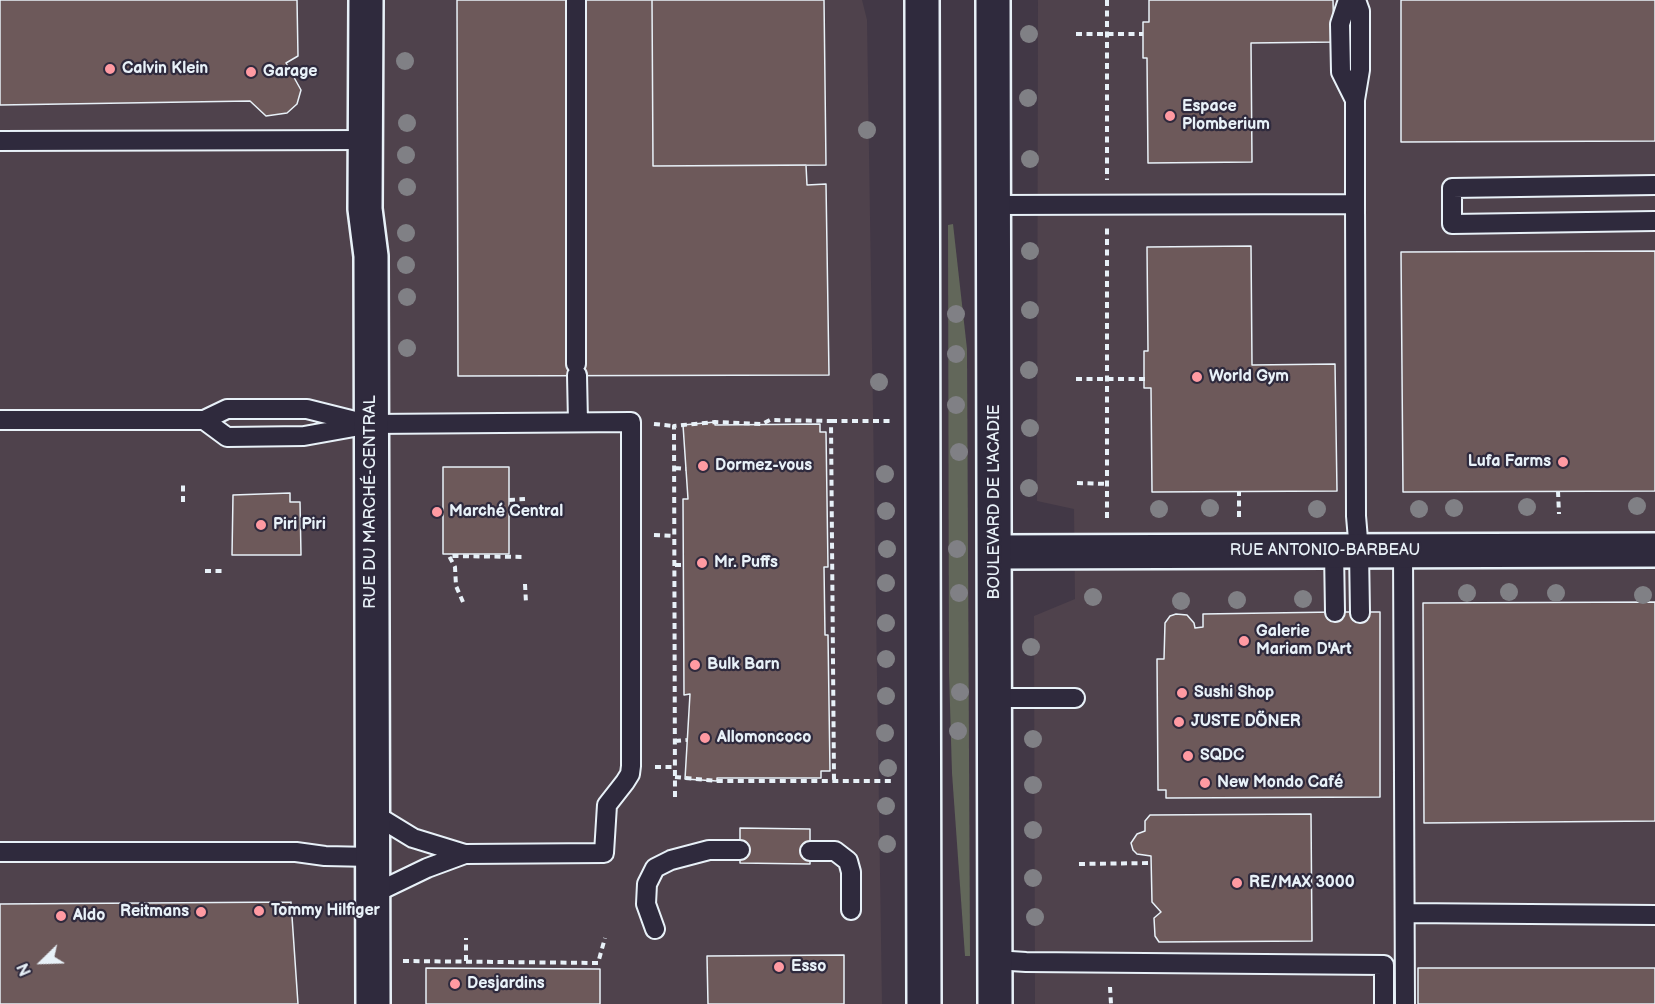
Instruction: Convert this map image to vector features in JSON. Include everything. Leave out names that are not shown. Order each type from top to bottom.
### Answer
[{"type":"main road","name":"RUE DU MARCHÉ-CENTRAL","points":[[366,0],[366,209],[371,256],[373,1004]]},
{"type":"main road","name":"BOULEVARD DE L'ACADIE","points":[[993,0],[995,1004]]},
{"type":"main road","points":[[917,6],[924,1004]]},
{"type":"main road","name":"RUE ANTONIO-BARBEAU","points":[[995,552],[1655,550]]},
{"type":"lane","points":[[576,0],[578,422]]},
{"type":"lane","points":[[1348,0],[1340,24],[1341,72],[1354,100]]},
{"type":"lane","points":[[1335,612],[1356,516],[1354,100],[1360,70],[1359,11],[1356,0]]},
{"type":"lane","points":[[0,141],[365,140]]},
{"type":"lane","points":[[1655,185],[1452,188],[1452,224],[1655,221]]},
{"type":"lane","points":[[993,205],[1355,204]]},
{"type":"lane","points":[[0,420],[204,420],[227,409],[307,409],[371,424]]},
{"type":"lane","points":[[204,420],[227,436],[310,436],[371,424],[631,422],[630,774],[607,805],[604,853],[465,854],[406,835],[372,813]]},
{"type":"lane","points":[[1347,551],[1360,613]]},
{"type":"lane","points":[[1403,551],[1405,1004]]},
{"type":"lane","points":[[994,698],[1075,698]]},
{"type":"lane","points":[[655,929],[646,904],[647,884],[655,868],[679,857],[709,850],[740,850]]},
{"type":"lane","points":[[810,851],[835,851],[848,861],[851,873],[851,910]]},
{"type":"lane","points":[[0,852],[296,852],[325,856],[372,857]]},
{"type":"lane","points":[[373,894],[427,868],[465,854]]},
{"type":"lane","points":[[1405,913],[1655,915]]},
{"type":"lane","points":[[995,960],[1405,965]]},
{"type":"lane","points":[[1384,965],[1384,1004]]},
{"type":"path","points":[[1107,0],[1107,180]]},
{"type":"path","points":[[1076,34],[1143,34]]},
{"type":"path","points":[[1107,226],[1107,518]]},
{"type":"path","points":[[1077,379],[1144,379]]},
{"type":"path","points":[[675,797],[674,426],[715,422],[762,424],[770,420],[894,421]]},
{"type":"path","points":[[831,421],[834,781]]},
{"type":"path","points":[[675,468],[686,469]]},
{"type":"path","points":[[183,482],[183,502]]},
{"type":"path","points":[[1077,483],[1108,484]]},
{"type":"path","points":[[1558,491],[1559,514]]},
{"type":"path","points":[[1239,492],[1239,517]]},
{"type":"path","points":[[509,500],[525,500]]},
{"type":"path","points":[[463,602],[456,586],[455,567],[449,556],[525,556]]},
{"type":"path","points":[[675,566],[683,565]]},
{"type":"path","points":[[205,571],[225,571]]},
{"type":"path","points":[[525,584],[526,603]]},
{"type":"path","points":[[675,741],[687,740]]},
{"type":"path","points":[[675,777],[717,781],[895,781]]},
{"type":"path","points":[[1079,864],[1151,863]]},
{"type":"path","points":[[466,938],[466,961]]},
{"type":"path","points":[[402,961],[598,963],[605,938]]},
{"type":"path","points":[[454,961],[454,968]]},
{"type":"path","points":[[511,962],[511,968]]},
{"type":"shaded area","name":"Marché Central","points":[[0,0],[862,0],[867,20],[882,1004],[0,1004]]},
{"type":"shaded area","points":[[1038,0],[1655,0],[1655,1004],[1035,1004],[1034,616],[1075,599],[1074,509],[1037,501]]},
{"type":"green space","points":[[953,224],[967,349],[970,956],[965,956],[952,773],[949,672],[948,225]]},
{"type":"building","points":[[0,0],[297,0],[298,56],[286,63],[301,90],[297,104],[287,113],[266,116],[250,101],[0,105]]},
{"type":"building","points":[[457,0],[652,0],[653,166],[806,165],[807,185],[826,184],[829,375],[458,376]]},
{"type":"building","points":[[652,0],[824,0],[826,165],[653,166]]},
{"type":"building","points":[[1149,0],[1333,0],[1334,42],[1251,43],[1252,162],[1148,163],[1147,58],[1143,58],[1143,22],[1149,22]]},
{"type":"building","points":[[1401,0],[1655,0],[1655,141],[1401,142]]},
{"type":"building","points":[[1251,246],[1252,365],[1335,364],[1337,491],[1152,492],[1151,388],[1144,388],[1144,351],[1148,351],[1147,247]]},
{"type":"building","points":[[1655,251],[1655,491],[1403,492],[1401,252]]},
{"type":"building","points":[[715,422],[715,425],[820,424],[820,432],[826,432],[828,567],[824,567],[825,635],[828,635],[830,771],[821,771],[821,778],[717,778],[717,781],[685,779],[690,694],[684,695],[683,499],[688,499],[683,425]]},
{"type":"building","points":[[443,467],[509,467],[509,554],[443,554]]},
{"type":"building","points":[[290,493],[290,502],[300,502],[301,555],[232,555],[233,495]]},
{"type":"building","points":[[1655,602],[1655,821],[1424,823],[1423,603]]},
{"type":"building","points":[[1380,612],[1380,797],[1166,798],[1166,790],[1158,790],[1157,659],[1164,659],[1165,623],[1170,616],[1187,615],[1195,628],[1203,627],[1203,614]]},
{"type":"building","points":[[1311,814],[1312,941],[1159,942],[1155,936],[1154,918],[1161,912],[1152,902],[1151,856],[1137,854],[1131,843],[1137,834],[1145,831],[1145,821],[1150,815]]},
{"type":"building","points":[[740,828],[810,829],[810,864],[740,863]]},
{"type":"building","points":[[291,902],[298,1004],[0,1004],[0,904]]},
{"type":"building","points":[[844,955],[844,1004],[708,1004],[707,956]]},
{"type":"building","points":[[426,968],[600,969],[600,1004],[426,1004]]},
{"type":"building","points":[[1418,968],[1655,968],[1655,1004],[1418,1004]]},
{"type":"place","name":"Calvin Klein","points":[[110,69]]},
{"type":"place","name":"Garage","points":[[251,72]]},
{"type":"place","name":"Espace Plomberium","points":[[1170,116]]},
{"type":"place","name":"World Gym","points":[[1197,377]]},
{"type":"place","name":"Lufa Farms","points":[[1563,462]]},
{"type":"place","name":"Dormez-vous","points":[[703,466]]},
{"type":"place","name":"Marché Central","points":[[437,512]]},
{"type":"place","name":"Piri Piri","points":[[261,525]]},
{"type":"place","name":"Mr. Puffs","points":[[702,563]]},
{"type":"place","name":"Galerie Mariam D'Art","points":[[1244,641]]},
{"type":"place","name":"Bulk Barn","points":[[695,665]]},
{"type":"place","name":"Sushi Shop","points":[[1182,693]]},
{"type":"place","name":"JUSTE DÖNER","points":[[1179,722]]},
{"type":"place","name":"Allomoncoco","points":[[705,738]]},
{"type":"place","name":"SQDC","points":[[1188,756]]},
{"type":"place","name":"New Mondo Café","points":[[1205,783]]},
{"type":"place","name":"RE/MAX 3000","points":[[1237,883]]},
{"type":"place","name":"Tommy Hilfiger","points":[[259,911]]},
{"type":"place","name":"Reitmans","points":[[201,912]]},
{"type":"place","name":"Aldo","points":[[61,916]]},
{"type":"place","name":"Esso","points":[[779,967]]},
{"type":"place","name":"Desjardins","points":[[455,984]]}]
